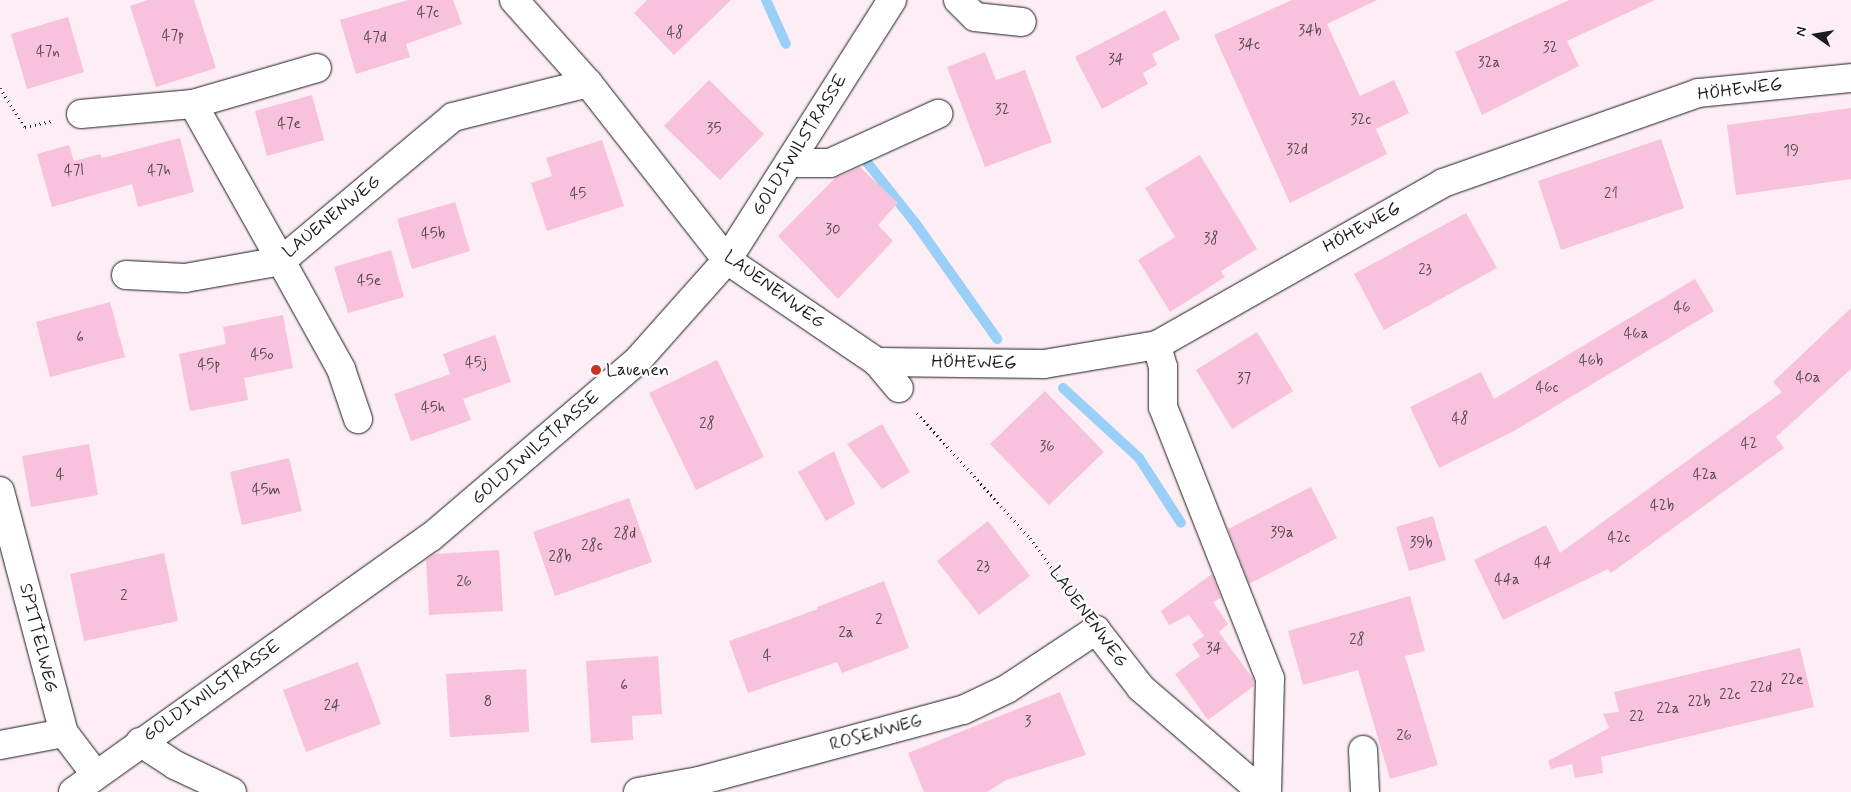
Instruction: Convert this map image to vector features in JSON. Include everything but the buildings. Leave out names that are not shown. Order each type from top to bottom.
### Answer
[{"type":"street","name":"LAUENENWEG","points":[[514,0],[588,83],[727,260],[877,362],[899,388]]},
{"type":"street","name":"GOLDIWILSTRASSE","points":[[73,792],[140,742],[431,537],[637,361],[727,260],[892,0]]},
{"type":"street","points":[[958,0],[975,17],[1022,22]]},
{"type":"street","points":[[81,114],[192,104],[317,68]]},
{"type":"street","name":"HÖHEWEG","points":[[877,362],[1044,364],[1156,345],[1443,183],[1698,93],[1851,78]]},
{"type":"street","name":"LAUENENWEG","points":[[192,104],[281,261],[453,117],[588,83]]},
{"type":"street","points":[[788,163],[830,163],[938,114]]},
{"type":"street","points":[[126,275],[185,278],[281,261],[341,369],[358,419]]},
{"type":"street","points":[[1156,345],[1163,367],[1163,407],[1270,679],[1267,792]]},
{"type":"street","name":"SPITTELWEG","points":[[0,491],[64,733],[96,775]]},
{"type":"street","name":"LAUENENWEG","points":[[1096,630],[1141,688],[1262,792]]},
{"type":"street","name":"ROSENWEG","points":[[638,792],[698,781],[963,710],[1007,689],[1096,630]]},
{"type":"street","points":[[0,745],[64,733]]},
{"type":"street","points":[[140,742],[175,765],[232,792]]},
{"type":"street","points":[[1363,750],[1365,792]]},
{"type":"path","points":[[0,88],[25,127],[81,114]]},
{"type":"path","name":"LAUENENWEG","points":[[928,428],[1030,538],[1096,630]]},
{"type":"waterway","points":[[766,0],[786,44]]},
{"type":"waterway","points":[[866,161],[916,224],[997,339]]},
{"type":"waterway","points":[[1063,388],[1139,458],[1181,523]]},
{"type":"place","name":"Lauenen","points":[[596,370]]}]
